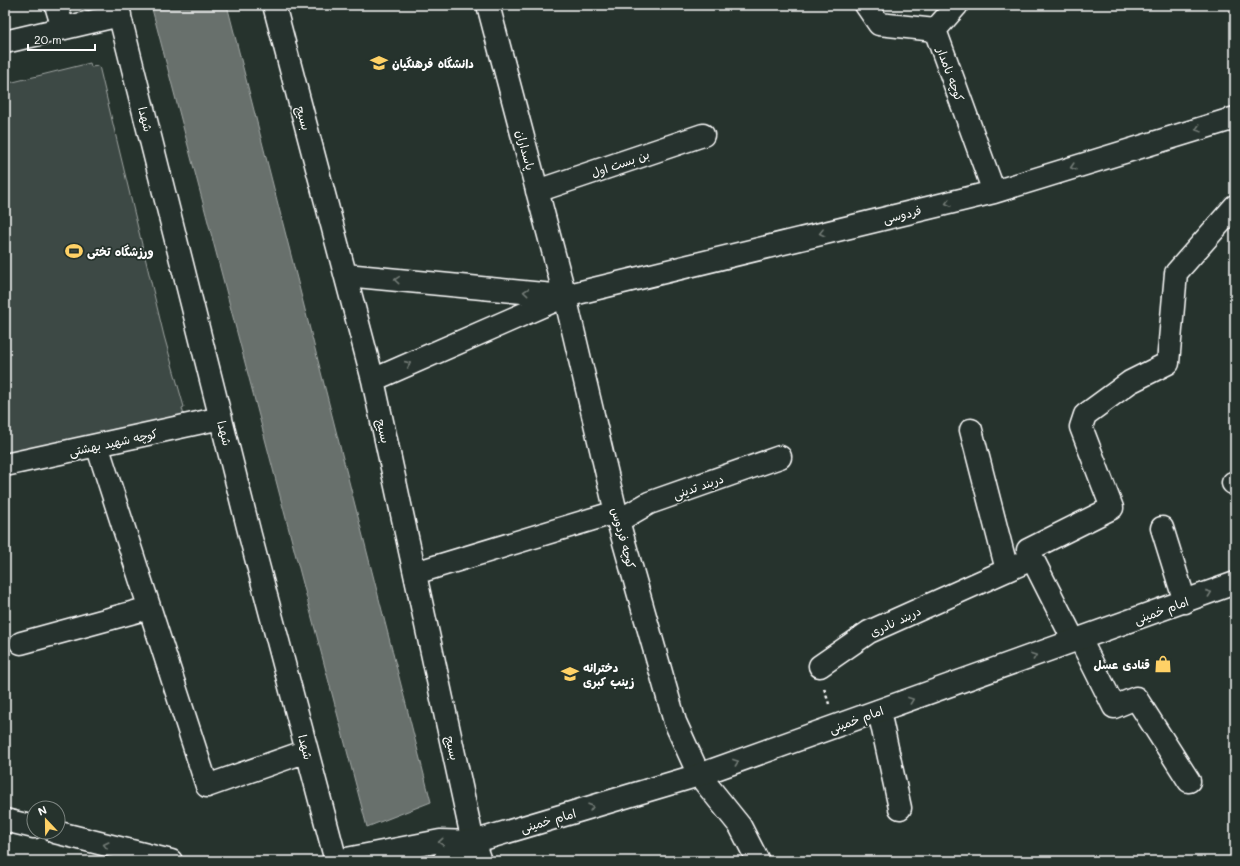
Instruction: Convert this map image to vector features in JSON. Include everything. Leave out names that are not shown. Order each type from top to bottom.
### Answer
[{"type":"street","points":[[56,5],[63,28]]},
{"type":"street","name":"بسیج","points":[[274,5],[373,380],[476,851]]},
{"type":"street","points":[[866,5],[880,24],[935,30],[957,5]]},
{"type":"street","name":"پاسداران","points":[[491,6],[565,296]]},
{"type":"street","points":[[5,42],[63,28],[118,10]]},
{"type":"street","name":"شهدا","points":[[118,10],[221,418],[336,861]]},
{"type":"street","name":"کوچه نامدار","points":[[935,30],[994,192]]},
{"type":"street","name":"فردوسی","points":[[565,296],[994,192],[1235,118]]},
{"type":"street","name":"بن بست اول","points":[[537,191],[703,134]]},
{"type":"street","points":[[1189,781],[1136,698],[1114,707],[1028,550],[1112,508],[1082,427],[1085,415],[1130,382],[1168,363],[1176,272],[1235,206]]},
{"type":"street","points":[[346,275],[565,296]]},
{"type":"street","points":[[373,380],[565,296]]},
{"type":"street","name":"کوچه فردوس","points":[[565,296],[617,516],[675,722],[700,775],[740,826],[758,861]]},
{"type":"street","name":"کوچه شهید بهشتی","points":[[5,465],[221,418]]},
{"type":"street","points":[[971,430],[1007,570]]},
{"type":"street","points":[[97,445],[207,786],[307,750]]},
{"type":"street","name":"دربند تدینی","points":[[415,574],[617,516],[649,503],[780,457]]},
{"type":"street","points":[[1162,528],[1185,602]]},
{"type":"street","name":"دربند نادری","points":[[820,666],[869,632],[1032,559]]},
{"type":"street","name":"امام خمینی","points":[[476,851],[700,775],[1235,584]]},
{"type":"street","points":[[21,643],[149,608]]},
{"type":"street","points":[[879,711],[900,808]]},
{"type":"street","points":[[5,820],[26,825]]},
{"type":"street","points":[[66,835],[171,861]]},
{"type":"street","points":[[336,861],[440,841],[476,851]]},
{"type":"street","points":[[444,861],[476,851]]},
{"type":"path","points":[[820,666],[825,693],[836,726]]},
{"type":"shaded area","points":[[151,5],[227,5],[431,802],[367,827]]},
{"type":"shaded area","name":"ورزشگاه تختی","points":[[90,63],[91,67],[99,66],[164,336],[184,407],[182,408],[184,416],[5,461],[5,84]]},
{"type":"place","name":"دانشگاه فرهنگیان","points":[[379,63]]},
{"type":"place","name":"ورزشگاه تختی","points":[[74,251]]},
{"type":"place","name":"قنادی عسل","points":[[1163,664]]},
{"type":"place","name":"دخترانه زینب کبری","points":[[570,674]]}]
